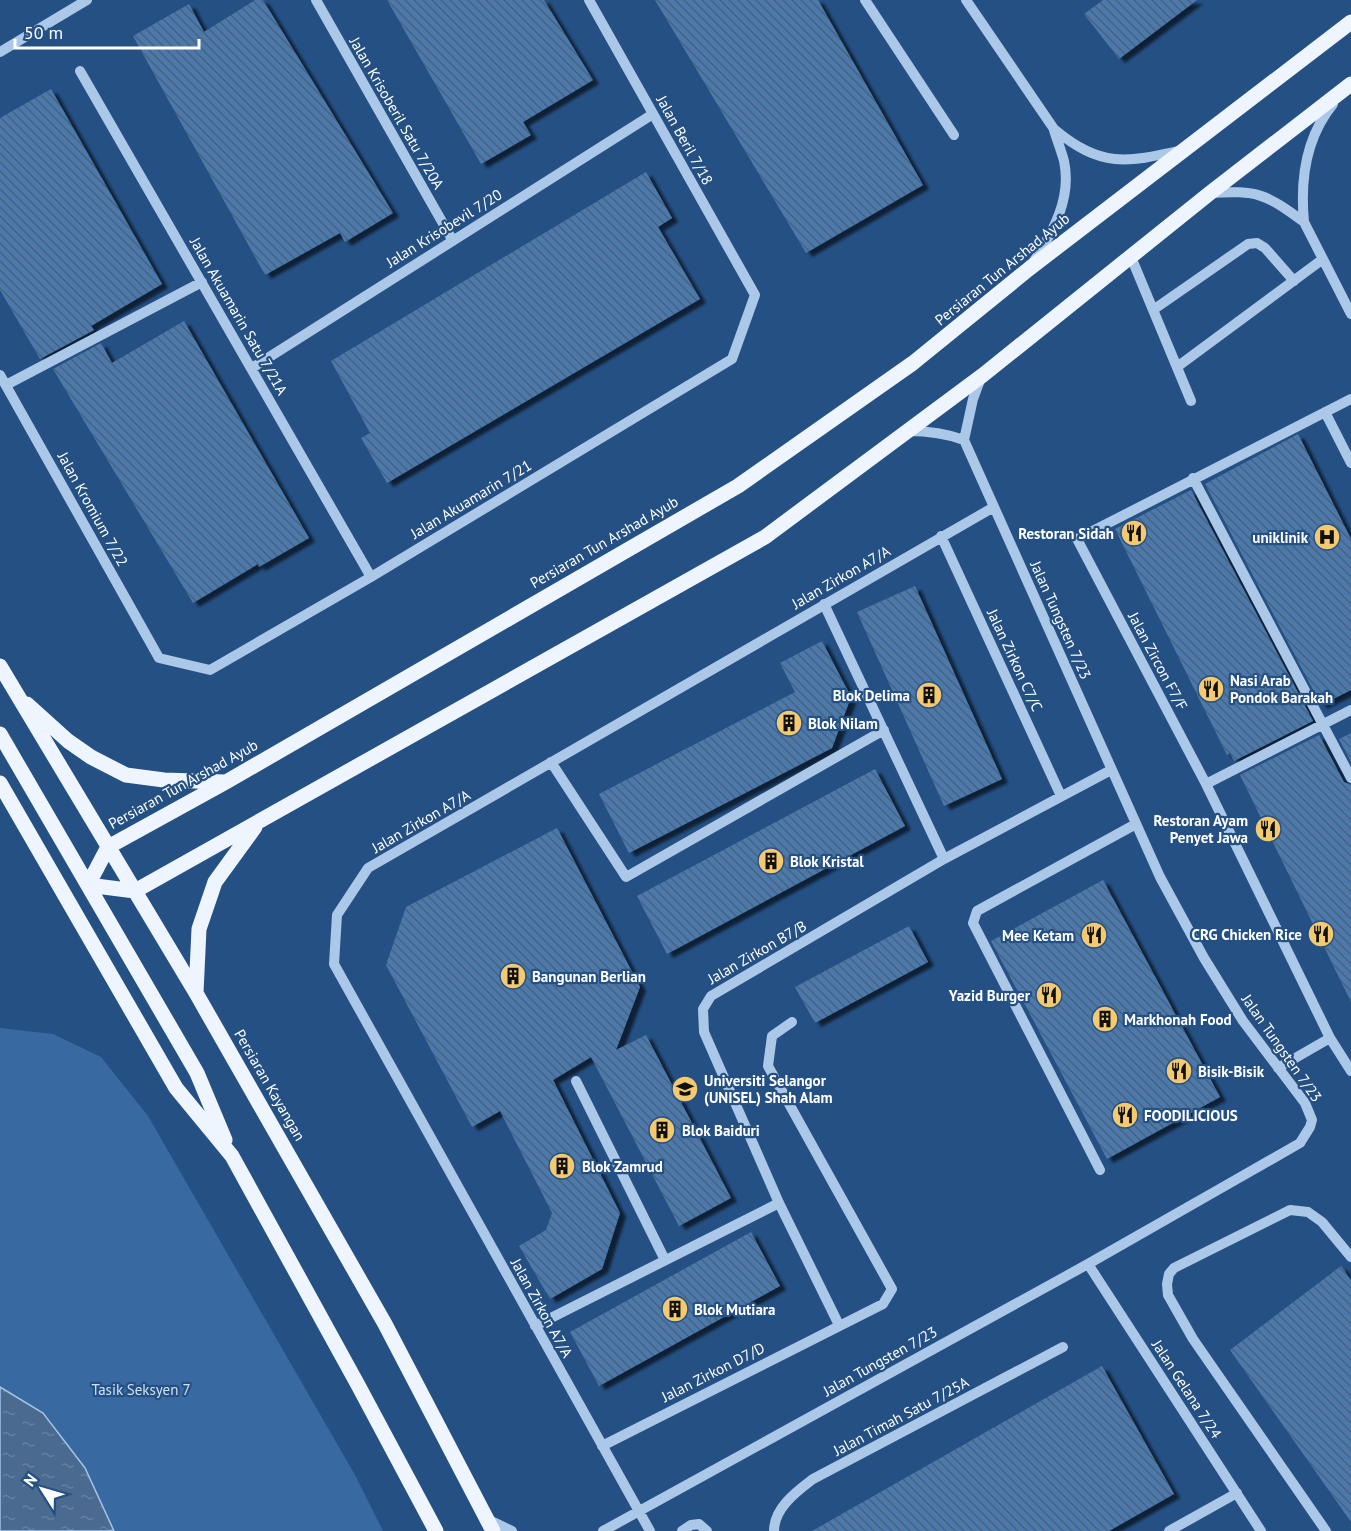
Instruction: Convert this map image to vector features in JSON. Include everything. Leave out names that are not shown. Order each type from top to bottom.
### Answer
[{"type":"main road","name":"Persiaran Tun Arshad Ayub","points":[[88,885],[108,847],[226,782],[738,486],[914,363],[1030,268],[1351,22]]},
{"type":"main road","points":[[88,885],[135,891],[765,537],[983,375],[1348,86]]},
{"type":"main road","name":"Persiaran Kayangan","points":[[0,666],[196,993],[385,1324],[490,1525]]},
{"type":"main road","points":[[16,694],[68,741],[91,757],[126,775],[164,780],[226,782]]},
{"type":"main road","points":[[0,734],[197,1073],[232,1156],[436,1531]]},
{"type":"main road","points":[[0,783],[176,1088],[232,1156]]},
{"type":"main road","points":[[196,993],[199,929],[215,882],[259,822]]},
{"type":"street","points":[[0,52],[87,0]]},
{"type":"street","name":"Jalan Krisoberil Satu 7/20A","points":[[316,0],[453,241]]},
{"type":"street","name":"Jalan Beril 7/18","points":[[589,0],[755,295]]},
{"type":"street","points":[[866,0],[954,135]]},
{"type":"street","points":[[966,0],[1054,129],[1072,144],[1092,155],[1107,159],[1139,160],[1185,149]]},
{"type":"street","name":"Jalan Akuamarin Satu 7/21A","points":[[80,71],[371,577]]},
{"type":"street","points":[[1348,86],[1326,113],[1308,151],[1302,205],[1304,222],[1351,314]]},
{"type":"street","name":"Jalan Krisobevil 7/20","points":[[252,368],[653,114]]},
{"type":"street","points":[[1030,268],[1053,232],[1060,215],[1065,180],[1064,163],[1054,129]]},
{"type":"street","points":[[1210,193],[1238,192],[1262,195],[1304,222]]},
{"type":"street","points":[[1153,310],[1248,244],[1257,243],[1265,248],[1294,281]]},
{"type":"street","points":[[1131,258],[1191,401]]},
{"type":"street","points":[[1177,368],[1323,259]]},
{"type":"street","points":[[3,380],[202,282]]},
{"type":"street","name":"Jalan Akuamarin 7/21","points":[[159,658],[210,669],[371,577],[732,359],[755,295]]},
{"type":"street","points":[[908,431],[949,434],[964,440],[973,399],[983,375]]},
{"type":"street","name":"Jalan Kromium 7/22","points":[[3,380],[159,658]]},
{"type":"street","name":"Jalan Zircon F7/F","points":[[1351,399],[1077,539],[1206,784],[1330,1038],[1351,1071]]},
{"type":"street","points":[[1325,412],[1351,463]]},
{"type":"street","name":"Jalan Tungsten 7/23","points":[[603,1531],[1088,1264],[1300,1143],[1311,1127],[1312,1120],[1305,1103],[1243,1021],[1204,958],[1160,877],[964,440]]},
{"type":"street","points":[[1193,478],[1351,778]]},
{"type":"street","name":"Jalan Zirkon A7/A","points":[[650,1531],[334,964],[338,915],[368,868],[994,507]]},
{"type":"street","name":"Jalan Zirkon C7/C","points":[[941,536],[1061,796]]},
{"type":"street","points":[[824,604],[944,859]]},
{"type":"street","points":[[1206,784],[1351,710]]},
{"type":"street","points":[[550,762],[626,877],[884,730]]},
{"type":"street","name":"Jalan Zirkon B7/B","points":[[839,1325],[779,1203],[704,1032],[703,1009],[711,996],[944,859],[1112,770]]},
{"type":"street","points":[[1100,1170],[973,923],[977,911],[1136,824]]},
{"type":"street","name":"Jalan Zirkon D7/D","points":[[602,1446],[883,1304],[892,1289],[768,1066],[772,1036],[792,1022]]},
{"type":"street","points":[[1278,1068],[1330,1038]]},
{"type":"street","points":[[576,1081],[665,1260]]},
{"type":"street","points":[[535,1326],[779,1203]]},
{"type":"street","points":[[1326,1531],[1193,1339],[1168,1295],[1167,1284],[1169,1274],[1174,1268],[1290,1210],[1308,1212],[1322,1222],[1351,1257]]},
{"type":"street","name":"Jalan Gelana 7/24","points":[[1088,1264],[1261,1531]]},
{"type":"street","name":"Jalan Timah Satu 7/25A","points":[[774,1531],[774,1524],[788,1499],[813,1479],[1063,1347]]},
{"type":"street","points":[[1169,1531],[1237,1493]]},
{"type":"street","points":[[682,1531],[691,1525],[699,1524],[707,1531]]},
{"type":"street","points":[[490,1525],[512,1531]]},
{"type":"green space","name":"Tasik Seksyen 7","points":[[0,1028],[53,1034],[101,1057],[148,1116],[355,1475],[383,1531],[0,1531]]},
{"type":"water","points":[[0,1387],[43,1413],[85,1468],[114,1531],[0,1531]]},
{"type":"building","points":[[255,0],[263,0],[393,213],[345,242],[340,233],[265,275],[133,36],[189,4],[204,32]]},
{"type":"building","points":[[387,0],[544,0],[593,80],[523,122],[531,135],[481,164]]},
{"type":"building","points":[[655,0],[818,0],[923,185],[806,253]]},
{"type":"building","points":[[1103,0],[1197,0],[1119,59],[1084,14]]},
{"type":"building","points":[[51,89],[162,284],[91,326],[94,330],[40,359],[0,290],[0,118]]},
{"type":"building","points":[[646,172],[672,218],[658,227],[700,299],[387,483],[361,438],[370,433],[331,361]]},
{"type":"building","points":[[184,321],[309,538],[259,567],[258,564],[193,603],[53,369],[101,343],[112,363]]},
{"type":"building","points":[[1298,434],[1351,539],[1351,690],[1321,705],[1205,484]]},
{"type":"building","points":[[1191,490],[1313,721],[1234,761],[1230,753],[1227,755],[1115,529]]},
{"type":"building","name":"Blok Delima","points":[[915,586],[1002,779],[944,806],[857,612]]},
{"type":"building","name":"Blok Nilam","points":[[822,641],[851,697],[832,748],[629,853],[599,794],[795,692],[780,663]]},
{"type":"building","points":[[1351,733],[1351,762],[1339,739]]},
{"type":"building","points":[[1319,735],[1344,782],[1351,785],[1351,1002],[1240,775]]},
{"type":"building","name":"Blok Kristal","points":[[875,769],[905,826],[667,954],[637,896]]},
{"type":"building","name":"Bangunan Berlian","points":[[557,828],[640,987],[616,1050],[646,1035],[731,1198],[679,1226],[591,1057],[553,1080],[620,1213],[602,1269],[550,1299],[519,1246],[546,1230],[552,1213],[500,1111],[472,1127],[386,965],[406,907]]},
{"type":"building","name":"Markhonah Food","points":[[1103,880],[1220,1097],[1107,1159],[991,941]]},
{"type":"building","points":[[909,926],[928,962],[815,1023],[795,987]]},
{"type":"building","name":"Blok Mutiara","points":[[751,1232],[780,1286],[599,1386],[570,1332]]},
{"type":"building","points":[[1341,1266],[1351,1280],[1351,1522],[1230,1350]]},
{"type":"building","points":[[1102,1366],[1174,1494],[1109,1531],[812,1531]]},
{"type":"place","name":"Restoran Sidah","points":[[1134,533]]},
{"type":"place","name":"uniklinik","points":[[1327,537]]},
{"type":"place","name":"Nasi Arab Pondok Barakah","points":[[1211,689]]},
{"type":"place","name":"Blok Delima","points":[[929,695]]},
{"type":"place","name":"Blok Nilam","points":[[789,723]]},
{"type":"place","name":"Restoran Ayam Penyet Jawa","points":[[1268,829]]},
{"type":"place","name":"Blok Kristal","points":[[771,861]]},
{"type":"place","name":"CRG Chicken Rice","points":[[1321,934]]},
{"type":"place","name":"Mee Ketam","points":[[1094,935]]},
{"type":"place","name":"Bangunan Berlian","points":[[513,976]]},
{"type":"place","name":"Yazid Burger","points":[[1049,995]]},
{"type":"place","name":"Markhonah Food","points":[[1105,1019]]},
{"type":"place","name":"Bisik-Bisik","points":[[1179,1071]]},
{"type":"place","name":"Universiti Selangor (UNISEL) Shah Alam","points":[[685,1089]]},
{"type":"place","name":"FOODILICIOUS","points":[[1125,1115]]},
{"type":"place","name":"Blok Baiduri","points":[[662,1130]]},
{"type":"place","name":"Blok Zamrud","points":[[562,1166]]},
{"type":"place","name":"Blok Mutiara","points":[[675,1309]]}]
